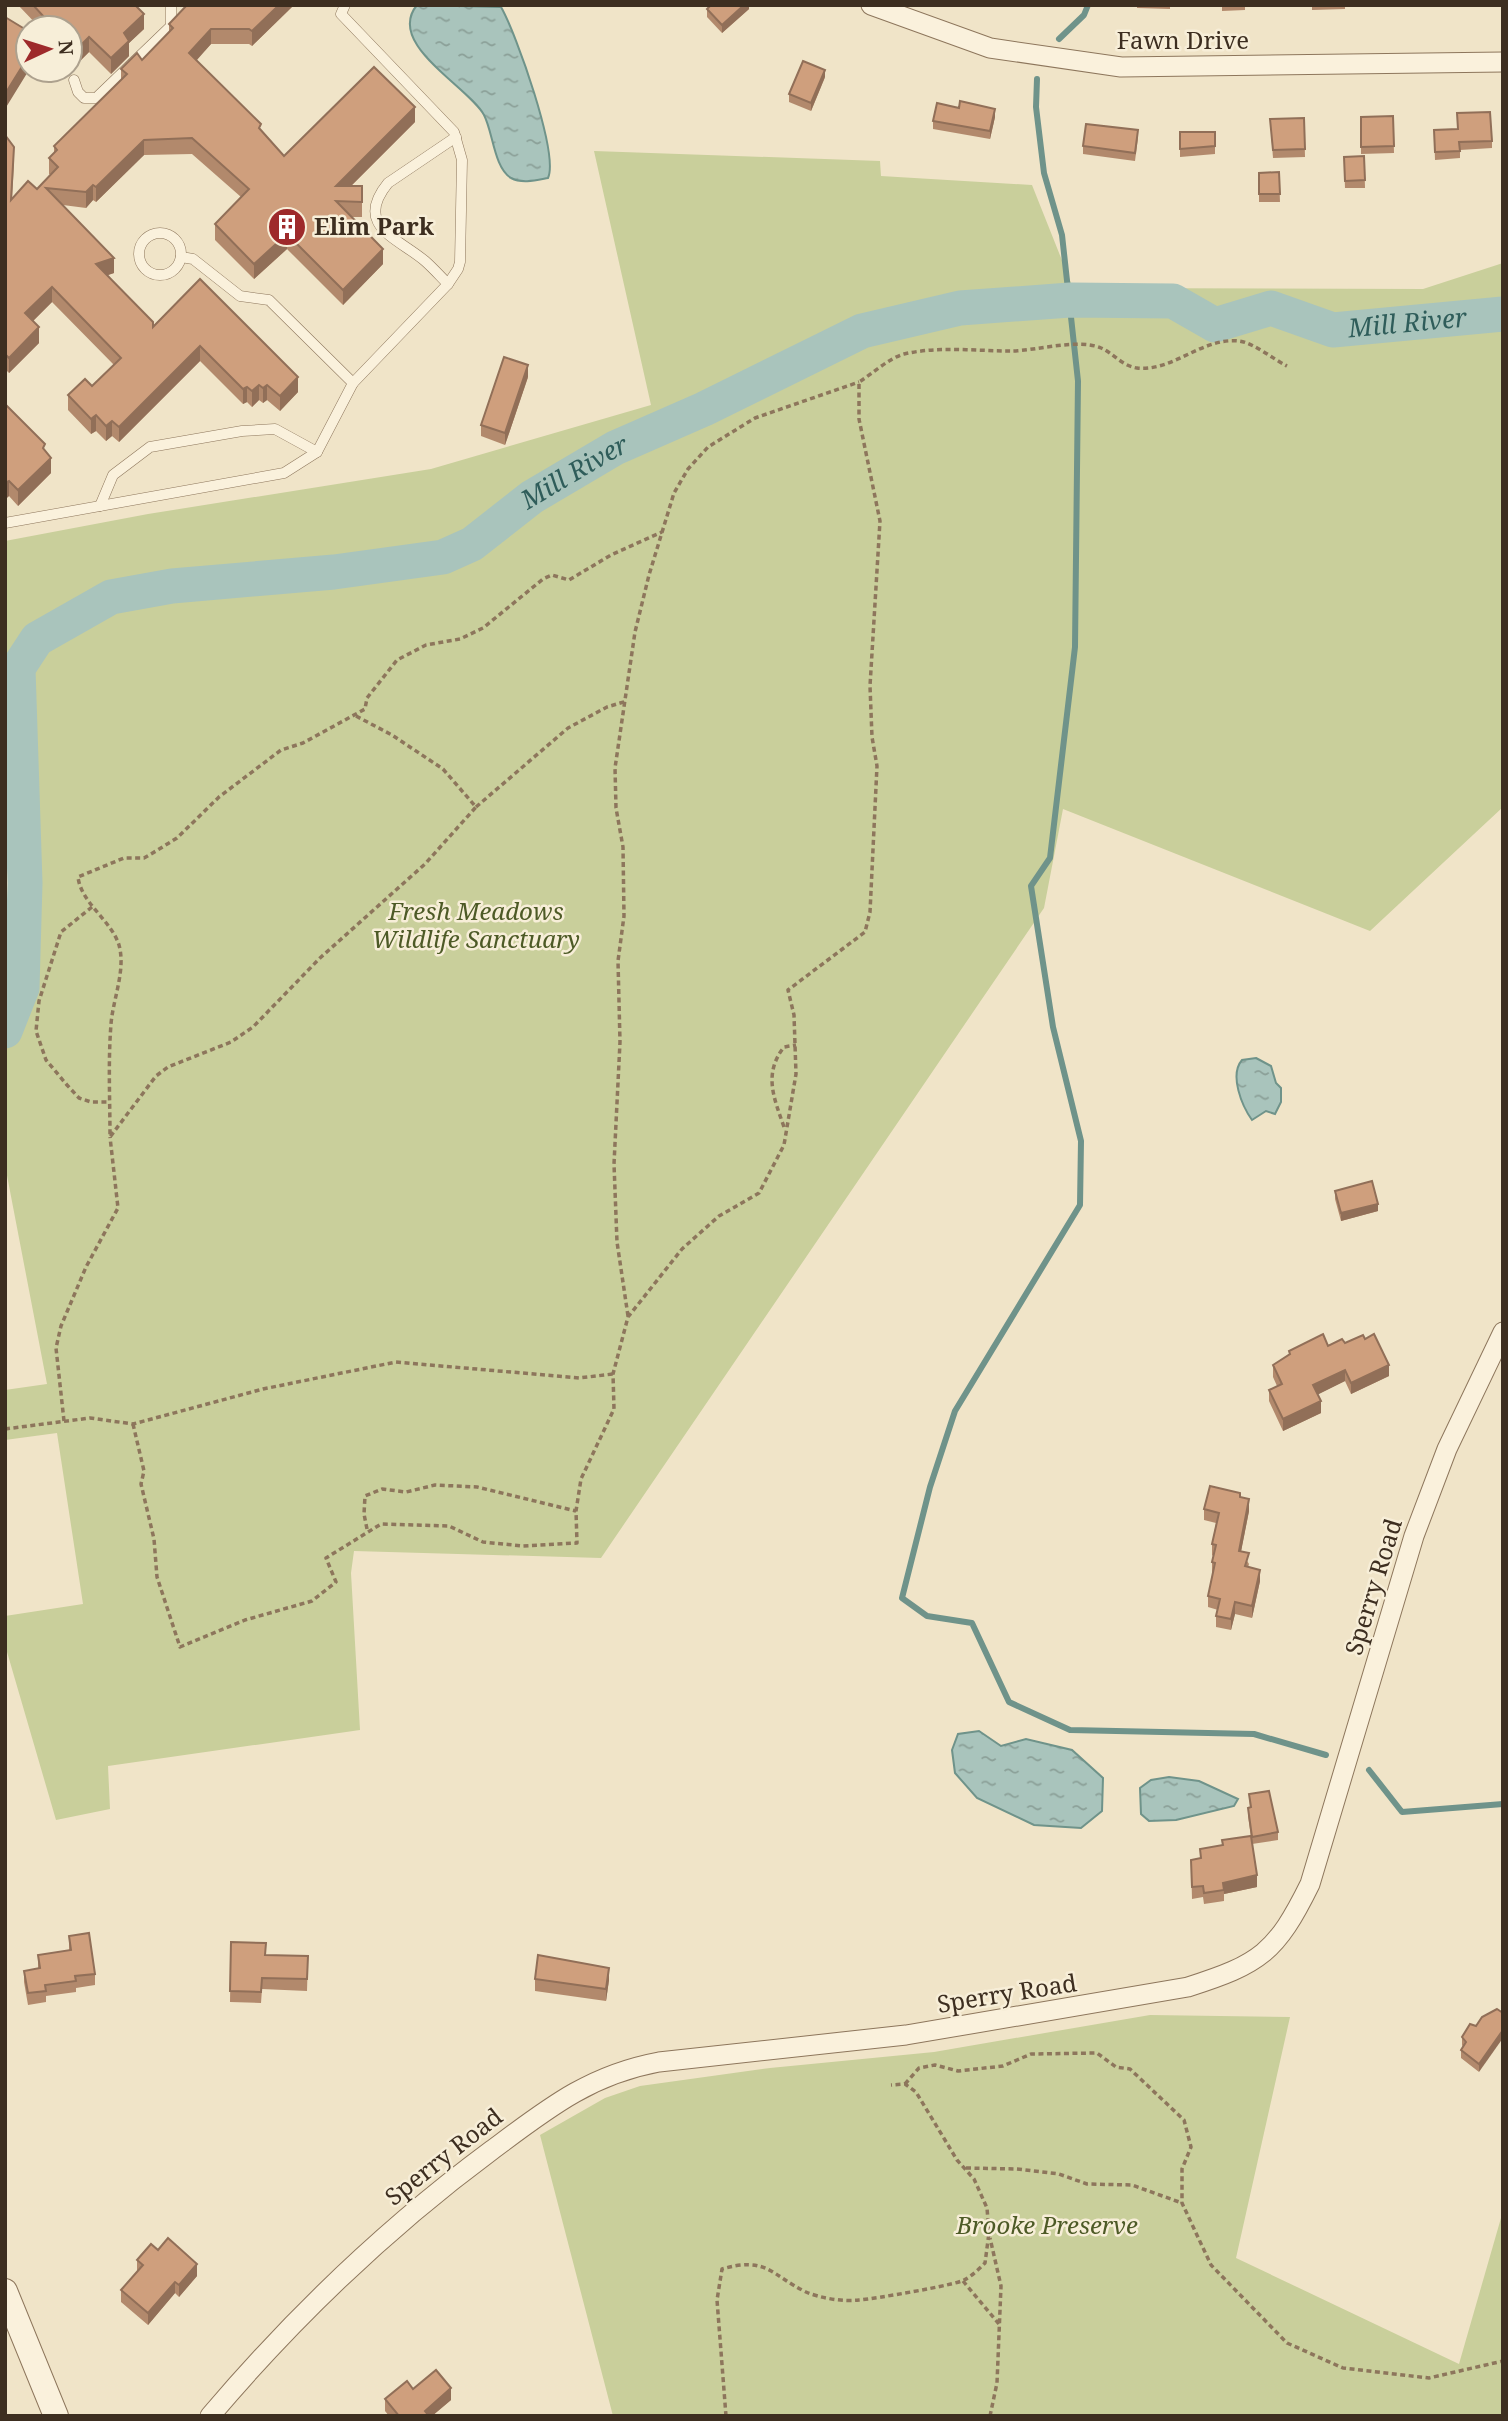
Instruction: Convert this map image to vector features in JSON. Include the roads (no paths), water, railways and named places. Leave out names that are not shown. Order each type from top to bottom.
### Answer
[{"type":"street","name":"Fawn Drive","points":[[871,5],[990,48],[1121,67],[1503,62]]},
{"type":"street","name":"Sperry Road","points":[[210,2416],[288,2330],[388,2233],[548,2106],[584,2086],[637,2066],[659,2062],[905,2035],[1188,1987],[1229,1974],[1273,1946],[1290,1926],[1310,1884],[1414,1536],[1447,1449],[1503,1332]]},
{"type":"street","points":[[5,2291],[56,2416]]},
{"type":"lane","points":[[75,84],[84,98],[96,98],[171,26],[171,5]]},
{"type":"lane","points":[[5,523],[284,473],[317,452],[353,383],[448,284],[460,262],[462,160],[456,137],[341,14],[345,5]]},
{"type":"lane","points":[[448,284],[424,260],[389,238],[376,217],[376,207],[380,193],[388,183],[456,137]]},
{"type":"lane","points":[[164,233],[176,241],[181,257],[172,272],[158,276],[141,265],[139,251],[145,239],[164,233]]},
{"type":"lane","points":[[181,257],[193,260],[240,296],[269,300],[353,383]]},
{"type":"lane","points":[[100,506],[113,475],[150,447],[242,431],[275,429],[317,452]]},
{"type":"water","points":[[417,5],[501,7],[516,41],[542,120],[550,165],[548,178],[520,181],[505,173],[497,158],[484,115],[420,50],[412,35],[410,20]]},
{"type":"water","points":[[1256,1058],[1271,1066],[1276,1083],[1281,1088],[1281,1102],[1275,1114],[1266,1111],[1252,1120],[1238,1090],[1237,1074],[1242,1060]]},
{"type":"water","points":[[979,1731],[1001,1746],[1026,1739],[1072,1750],[1103,1778],[1102,1811],[1081,1828],[1034,1825],[977,1798],[955,1773],[952,1750],[958,1734]]},
{"type":"water","points":[[1169,1777],[1199,1781],[1238,1799],[1234,1806],[1176,1820],[1149,1821],[1141,1814],[1140,1788],[1151,1780]]},
{"type":"waterway","points":[[1059,39],[1084,15],[1088,5]]},
{"type":"waterway","points":[[1037,79],[1036,107],[1044,173],[1062,235],[1078,381],[1075,647],[1050,858],[1031,886],[1053,1027],[1081,1141],[1080,1205],[955,1411],[930,1487],[902,1598],[927,1616],[972,1623],[1009,1702],[1070,1730],[1254,1734],[1326,1755]]},
{"type":"waterway","name":"Mill River","points":[[5,1031],[22,988],[25,883],[18,668],[37,639],[111,597],[172,586],[334,572],[443,557],[472,544],[532,497],[615,448],[704,409],[862,331],[960,308],[1070,300],[1173,301],[1215,325],[1271,308],[1333,330],[1503,314]]},
{"type":"waterway","points":[[1369,1770],[1402,1812],[1503,1804]]},
{"type":"place","name":"Elim Park","points":[[287,227]]},
{"type":"park label","name":"Fresh Meadows Wildlife Sanctuary","points":[[476,926]]},
{"type":"park label","name":"Brooke Preserve","points":[[1047,2226]]}]
